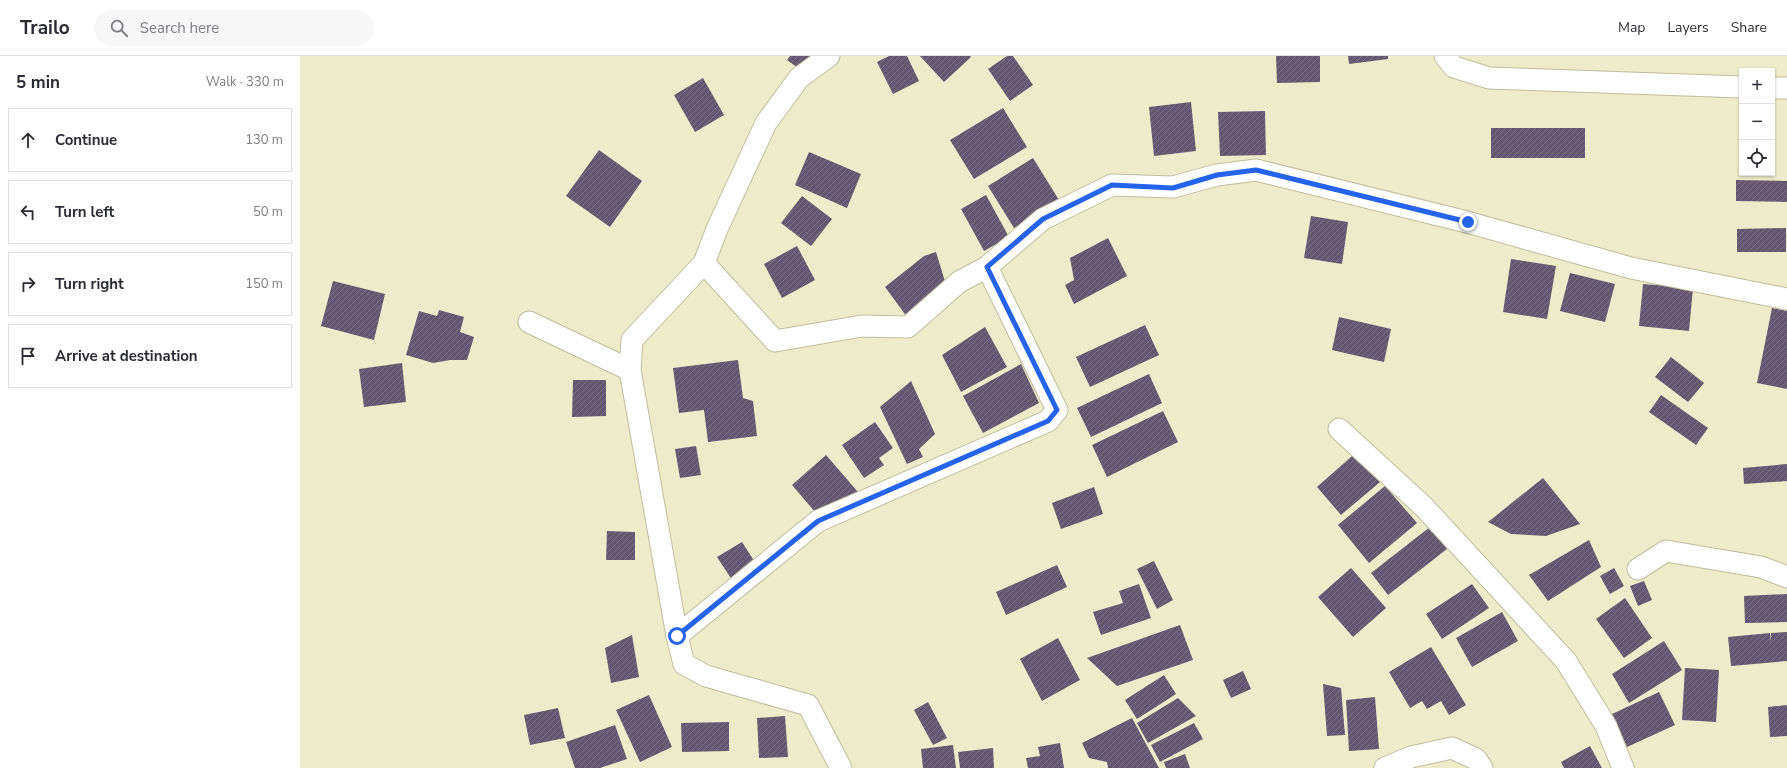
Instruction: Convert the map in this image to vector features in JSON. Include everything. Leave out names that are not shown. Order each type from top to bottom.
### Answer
[{"type":"street","points":[[829,56],[799,78],[766,123],[704,263],[632,340],[630,370],[677,636],[684,664],[706,676],[808,705],[841,768]]},
{"type":"street","points":[[1445,56],[1454,67],[1489,78],[1739,87]]},
{"type":"street","points":[[1775,88],[1787,88]]},
{"type":"street","points":[[704,263],[774,341],[862,326],[908,327],[959,282],[987,267],[1043,219],[1112,185],[1173,188],[1217,175],[1256,170],[1468,222],[1631,268],[1787,299]]},
{"type":"street","points":[[677,636],[818,521],[1048,421],[1057,410],[987,267]]},
{"type":"street","points":[[529,322],[630,370]]},
{"type":"street","points":[[1339,429],[1424,507],[1566,661],[1606,726],[1623,768]]},
{"type":"street","points":[[1638,569],[1666,552],[1761,567],[1787,577]]},
{"type":"street","points":[[1385,768],[1411,757],[1452,748],[1476,759],[1482,768]]},
{"type":"building","points":[[790,56],[818,56],[805,73],[787,60]]},
{"type":"building","points":[[889,56],[907,56],[919,81],[893,94],[877,62]]},
{"type":"building","points":[[920,56],[970,56],[971,57],[944,82]]},
{"type":"building","points":[[1007,56],[1013,56],[1033,85],[1010,101],[988,69]]},
{"type":"building","points":[[1276,56],[1320,56],[1320,82],[1277,83]]},
{"type":"building","points":[[1348,56],[1388,56],[1388,59],[1349,64]]},
{"type":"building","points":[[703,78],[724,115],[695,132],[674,95]]},
{"type":"building","points":[[1191,102],[1196,151],[1154,156],[1149,107]]},
{"type":"building","points":[[1003,108],[1027,147],[974,179],[950,140]]},
{"type":"building","points":[[1265,111],[1266,155],[1220,156],[1218,112]]},
{"type":"building","points":[[1491,128],[1585,128],[1585,158],[1491,158]]},
{"type":"building","points":[[599,150],[642,181],[610,227],[566,196]]},
{"type":"building","points":[[809,152],[861,174],[847,208],[795,185]]},
{"type":"building","points":[[1033,158],[1059,200],[1014,228],[988,186]]},
{"type":"building","points":[[1736,180],[1787,181],[1787,202],[1736,201]]},
{"type":"building","points":[[986,195],[1009,237],[984,251],[961,209]]},
{"type":"building","points":[[802,196],[832,219],[811,246],[781,223]]},
{"type":"building","points":[[1311,216],[1348,222],[1342,264],[1304,258]]},
{"type":"building","points":[[1786,228],[1786,252],[1737,252],[1737,229]]},
{"type":"building","points":[[1108,238],[1127,276],[1074,304],[1065,285],[1074,280],[1070,258]]},
{"type":"building","points":[[797,246],[815,280],[782,298],[764,264]]},
{"type":"building","points":[[936,252],[948,291],[910,321],[885,287],[924,256]]},
{"type":"building","points":[[1511,259],[1556,266],[1547,319],[1503,312]]},
{"type":"building","points":[[1570,273],[1615,284],[1605,322],[1560,311]]},
{"type":"building","points":[[333,281],[385,294],[374,340],[321,326]]},
{"type":"building","points":[[1643,284],[1693,288],[1689,331],[1639,326]]},
{"type":"building","points":[[1772,308],[1787,311],[1787,389],[1757,383]]},
{"type":"building","points":[[439,310],[464,317],[460,332],[474,337],[467,360],[450,360],[433,363],[406,355],[419,311],[437,316]]},
{"type":"building","points":[[1339,317],[1391,329],[1384,362],[1332,350]]},
{"type":"building","points":[[1145,325],[1159,355],[1090,387],[1076,357]]},
{"type":"building","points":[[985,327],[1007,367],[961,392],[942,355]]},
{"type":"building","points":[[1671,357],[1704,383],[1688,402],[1655,377]]},
{"type":"building","points":[[738,360],[743,398],[753,401],[757,436],[708,442],[704,410],[679,413],[673,368]]},
{"type":"building","points":[[402,363],[406,402],[364,407],[359,369]]},
{"type":"building","points":[[1021,364],[1039,403],[983,433],[963,396]]},
{"type":"building","points":[[1149,374],[1162,403],[1091,437],[1077,408]]},
{"type":"building","points":[[573,380],[606,380],[606,416],[572,417]]},
{"type":"building","points":[[911,381],[935,434],[919,449],[923,457],[907,464],[880,407]]},
{"type":"building","points":[[1661,395],[1708,428],[1696,445],[1649,412]]},
{"type":"building","points":[[1163,411],[1178,442],[1107,477],[1092,445]]},
{"type":"building","points":[[875,422],[893,448],[879,458],[884,465],[864,478],[842,445]]},
{"type":"building","points":[[696,446],[701,475],[680,478],[675,449]]},
{"type":"building","points":[[826,455],[858,492],[815,512],[792,485]]},
{"type":"building","points":[[1352,456],[1380,482],[1341,515],[1317,487]]},
{"type":"building","points":[[1787,464],[1787,481],[1744,484],[1743,468]]},
{"type":"building","points":[[1543,478],[1580,524],[1546,536],[1511,534],[1488,522]]},
{"type":"building","points":[[1385,486],[1417,523],[1369,563],[1338,525]]},
{"type":"building","points":[[1094,487],[1103,514],[1061,529],[1052,503]]},
{"type":"building","points":[[1430,527],[1447,549],[1388,595],[1371,573]]},
{"type":"building","points":[[607,531],[635,532],[635,560],[606,560]]},
{"type":"building","points":[[1589,540],[1601,567],[1548,601],[1529,575]]},
{"type":"building","points":[[742,542],[758,567],[734,583],[717,557]]},
{"type":"building","points":[[1154,561],[1173,600],[1157,609],[1137,569]]},
{"type":"building","points":[[1057,565],[1067,587],[1006,615],[996,592]]},
{"type":"building","points":[[1351,568],[1386,608],[1353,637],[1318,597]]},
{"type":"building","points":[[1614,568],[1624,586],[1610,594],[1600,576]]},
{"type":"building","points":[[1644,581],[1652,600],[1638,606],[1630,586]]},
{"type":"building","points":[[1139,584],[1151,618],[1101,635],[1093,612],[1123,603],[1119,591]]},
{"type":"building","points":[[1472,584],[1489,608],[1442,639],[1426,614]]},
{"type":"building","points":[[1787,594],[1787,622],[1745,623],[1744,596]]},
{"type":"building","points":[[1625,598],[1652,638],[1624,658],[1596,619]]},
{"type":"building","points":[[1502,612],[1518,641],[1472,667],[1456,638]]},
{"type":"building","points":[[1180,625],[1193,660],[1117,686],[1087,658]]},
{"type":"building","points":[[1787,632],[1787,661],[1731,666],[1728,637],[1770,633],[1771,643],[1771,633]]},
{"type":"building","points":[[632,635],[639,677],[611,683],[605,648]]},
{"type":"building","points":[[1058,638],[1080,680],[1042,701],[1020,659]]},
{"type":"building","points":[[1664,641],[1682,670],[1629,703],[1612,674]]},
{"type":"building","points":[[1431,647],[1466,705],[1449,715],[1441,701],[1427,709],[1422,701],[1410,708],[1389,672]]},
{"type":"building","points":[[1685,668],[1719,670],[1716,722],[1682,720]]},
{"type":"building","points":[[1243,671],[1251,689],[1231,698],[1223,680]]},
{"type":"building","points":[[1164,675],[1176,694],[1137,719],[1125,700]]},
{"type":"building","points":[[1323,684],[1341,688],[1345,735],[1327,736]]},
{"type":"building","points":[[1659,692],[1675,725],[1627,747],[1612,714]]},
{"type":"building","points":[[649,695],[672,747],[640,762],[616,710]]},
{"type":"building","points":[[1375,697],[1379,749],[1349,751],[1346,700]]},
{"type":"building","points":[[1178,698],[1196,716],[1148,743],[1137,723]]},
{"type":"building","points":[[928,702],[947,738],[933,745],[914,710]]},
{"type":"building","points":[[1787,705],[1787,736],[1770,737],[1768,707]]},
{"type":"building","points":[[558,708],[565,738],[530,745],[524,715]]},
{"type":"building","points":[[785,716],[788,757],[759,758],[757,718]]},
{"type":"building","points":[[1132,718],[1159,768],[1108,768],[1107,762],[1089,758],[1082,743]]},
{"type":"building","points":[[729,722],[729,751],[682,752],[681,723]]},
{"type":"building","points":[[1194,723],[1203,739],[1160,762],[1151,745]]},
{"type":"building","points":[[615,725],[627,759],[600,768],[575,768],[566,742]]},
{"type":"building","points":[[1060,743],[1064,768],[1028,768],[1026,758],[1040,756],[1038,747]]},
{"type":"building","points":[[953,745],[956,768],[923,768],[921,749]]},
{"type":"building","points":[[1590,746],[1602,768],[1564,768],[1561,762]]},
{"type":"building","points":[[993,748],[994,768],[960,768],[958,752]]},
{"type":"building","points":[[1185,754],[1190,768],[1166,768],[1164,762]]},
{"type":"route","points":[[677,636],[818,521],[1048,421],[1057,410],[1046,391],[987,267],[1043,219],[1112,185],[1173,188],[1217,175],[1256,170],[1468,222]]}]
